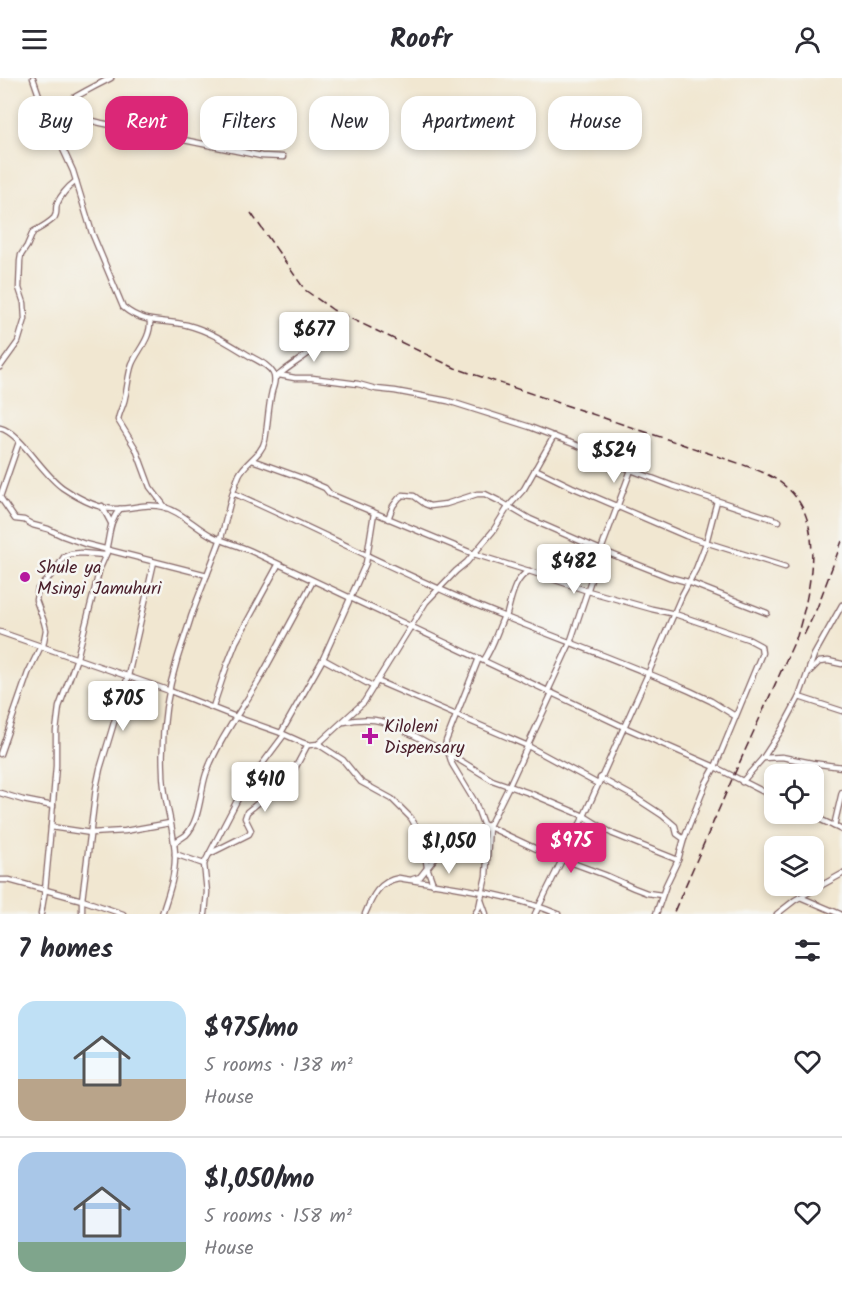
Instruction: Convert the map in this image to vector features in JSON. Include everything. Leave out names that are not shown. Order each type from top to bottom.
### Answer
[{"type":"street","points":[[33,78],[39,96]]},
{"type":"street","points":[[78,96],[111,78]]},
{"type":"street","points":[[93,121],[261,156],[283,156]]},
{"type":"street","points":[[63,150],[76,181],[92,233],[123,307],[130,313],[150,321],[186,325],[221,338],[263,363],[277,376],[351,383],[439,398],[554,436],[631,470],[779,521]]},
{"type":"street","points":[[0,367],[18,342],[25,319],[24,303],[19,288],[21,255],[33,232],[55,217],[56,206],[61,197],[76,181]]},
{"type":"street","points":[[150,321],[146,339],[132,363],[118,420],[136,449],[150,487],[166,508]]},
{"type":"street","points":[[162,914],[173,881],[175,854],[164,788],[163,740],[166,709],[177,660],[220,539],[238,476],[265,442],[268,409],[277,376],[301,357],[317,348],[327,333]]},
{"type":"street","points":[[0,428],[6,429],[60,486],[76,496],[102,506],[120,509],[138,505],[166,508],[210,535],[313,580],[624,727],[715,767],[764,792]]},
{"type":"street","points":[[318,744],[361,706],[426,602],[474,554],[493,531],[508,507],[524,489],[554,436]]},
{"type":"street","points":[[19,442],[0,497],[14,518],[106,552],[207,575]]},
{"type":"street","points":[[252,460],[302,478],[325,488],[330,494],[474,554],[588,591],[675,614],[748,639],[762,647],[762,653],[715,767],[706,783],[656,914]]},
{"type":"street","points":[[535,469],[686,536],[785,567]]},
{"type":"street","points":[[475,914],[488,868],[489,827],[528,746],[550,692],[557,668],[570,643],[631,470]]},
{"type":"street","points":[[233,492],[392,568],[505,617],[690,691],[735,716]]},
{"type":"street","points":[[388,519],[393,506],[402,495],[414,496],[430,506],[481,494],[500,501],[530,519],[601,550],[767,613]]},
{"type":"street","points":[[535,914],[584,816],[675,614],[706,543],[717,501]]},
{"type":"street","points":[[102,506],[111,523]]},
{"type":"street","points":[[41,914],[53,806],[59,707],[77,658],[106,552],[111,523],[120,509]]},
{"type":"street","points":[[205,914],[207,892],[204,864],[242,791],[283,734],[323,659],[368,555],[374,513]]},
{"type":"street","points":[[1,751],[28,673],[42,646],[46,630],[36,600],[38,589],[55,571],[64,557],[71,554],[106,552]]},
{"type":"street","points":[[82,914],[96,788],[128,676],[154,562]]},
{"type":"street","points":[[213,707],[236,642],[278,565]]},
{"type":"street","points":[[529,571],[517,582],[490,651],[482,659],[456,715],[446,741],[452,764],[475,802],[482,823],[526,844],[641,891],[662,895]]},
{"type":"street","points":[[174,843],[186,835],[192,824],[199,807],[207,772],[313,580]]},
{"type":"street","points":[[742,782],[763,758],[782,729],[799,697],[814,655],[839,615],[842,605]]},
{"type":"street","points":[[0,633],[170,691],[308,744],[318,744],[343,760],[361,782],[384,794],[411,818],[422,837],[426,867],[433,884]]},
{"type":"street","points":[[323,659],[374,687]]},
{"type":"street","points":[[807,674],[819,662],[842,664]]},
{"type":"street","points":[[377,681],[528,746],[598,784]]},
{"type":"street","points":[[799,697],[842,711]]},
{"type":"street","points":[[341,723],[362,719],[395,725],[447,751],[484,776],[584,816],[613,834],[678,860]]},
{"type":"street","points":[[209,854],[249,834],[250,830],[245,818],[248,812],[291,776],[308,744]]},
{"type":"street","points":[[763,758],[782,757],[842,766]]},
{"type":"street","points":[[600,778],[662,815],[675,826],[677,834],[684,839]]},
{"type":"street","points":[[834,826],[842,792]]},
{"type":"street","points":[[0,793],[53,806]]},
{"type":"street","points":[[824,821],[842,830]]},
{"type":"street","points":[[51,827],[91,833],[126,831],[170,823]]},
{"type":"street","points":[[407,879],[420,877],[426,867],[456,840],[489,827]]},
{"type":"street","points":[[175,854],[204,864]]},
{"type":"street","points":[[777,914],[800,897],[842,874]]},
{"type":"street","points":[[365,914],[374,893],[389,879],[399,878],[483,892],[538,906],[558,914]]},
{"type":"street","points":[[0,880],[9,880],[82,900],[123,914]]},
{"type":"street","points":[[800,897],[840,914]]},
{"type":"street","points":[[481,899],[486,914]]},
{"type":"railway","points":[[251,213],[305,290],[333,310],[455,368],[759,471],[781,483],[799,501],[807,518],[812,558],[807,599],[797,636],[673,914]]},
{"type":"railway","points":[[804,635],[817,608],[842,541]]},
{"type":"place","name":"Shule ya Msingi Jamuhuri","points":[[25,577]]},
{"type":"place","name":"Kiloleni Dispensary","points":[[370,736]]}]
